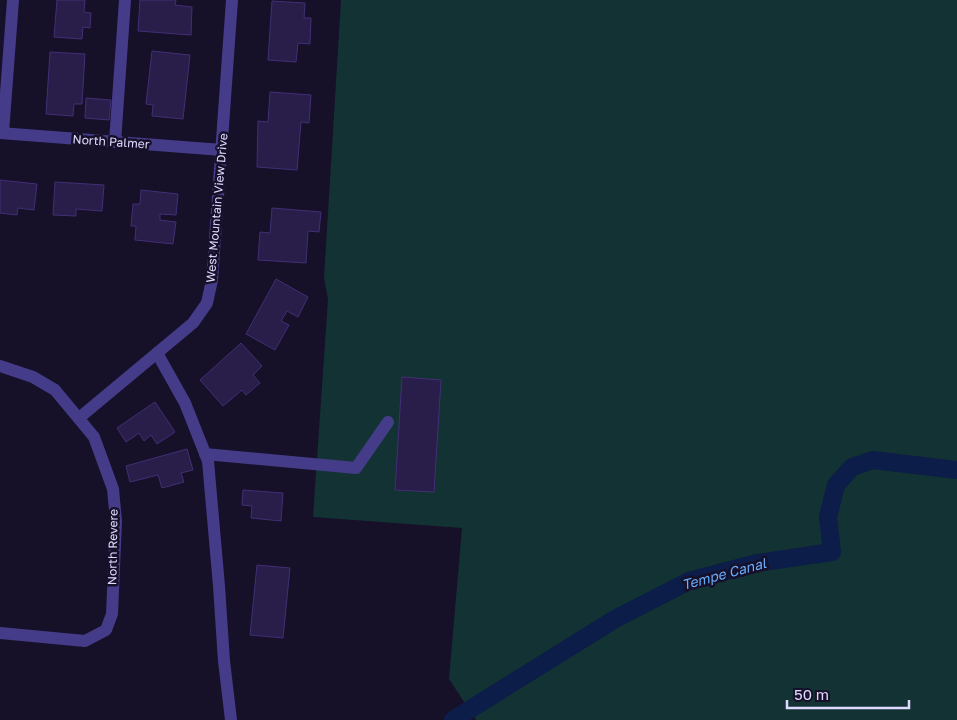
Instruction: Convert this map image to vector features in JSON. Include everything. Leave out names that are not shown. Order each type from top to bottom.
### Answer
[{"type":"street","points":[[2,133],[13,0]]},
{"type":"street","points":[[115,142],[125,0]]},
{"type":"street","name":"West Mountain View Drive","points":[[79,418],[193,323],[207,303],[212,280],[232,0]]},
{"type":"street","name":"North Palmer","points":[[2,133],[222,150]]},
{"type":"street","points":[[157,354],[185,403],[208,461],[224,661],[231,720]]},
{"type":"street","name":"North Revere","points":[[0,366],[33,377],[55,390],[94,437],[113,490],[116,521],[112,614],[106,630],[85,641],[0,633]]},
{"type":"street","points":[[205,454],[356,468],[388,422]]},
{"type":"green space","points":[[341,0],[957,0],[957,720],[476,720],[449,679],[462,528],[313,517],[328,299],[324,278]]},
{"type":"building","points":[[57,0],[85,0],[84,12],[91,13],[90,28],[83,27],[82,39],[54,37]]},
{"type":"building","points":[[140,0],[176,0],[175,5],[192,7],[191,35],[138,31]]},
{"type":"building","points":[[272,1],[305,3],[304,18],[311,18],[310,44],[298,43],[296,62],[268,60]]},
{"type":"building","points":[[152,51],[190,55],[183,119],[152,116],[153,105],[146,104]]},
{"type":"building","points":[[50,52],[85,54],[82,104],[74,104],[73,116],[46,114]]},
{"type":"building","points":[[270,92],[311,95],[309,123],[301,122],[297,170],[257,167],[258,121],[268,122]]},
{"type":"building","points":[[86,98],[111,100],[109,120],[85,118]]},
{"type":"building","points":[[0,180],[37,184],[34,210],[18,208],[17,215],[0,213]]},
{"type":"building","points":[[55,182],[104,185],[102,211],[76,209],[76,216],[53,215]]},
{"type":"building","points":[[141,190],[178,194],[176,215],[160,214],[160,220],[176,222],[173,244],[135,240],[136,226],[131,226],[133,204],[140,204]]},
{"type":"building","points":[[272,208],[321,212],[319,232],[308,231],[306,263],[258,260],[260,232],[270,233]]},
{"type":"building","points":[[276,279],[308,297],[298,317],[287,311],[281,321],[289,325],[275,350],[246,334]]},
{"type":"building","points":[[241,343],[262,366],[253,375],[260,383],[246,395],[242,390],[223,406],[200,380]]},
{"type":"building","points":[[402,377],[441,380],[434,492],[395,490]]},
{"type":"building","points":[[155,402],[175,432],[157,444],[151,435],[144,441],[139,433],[126,442],[117,428]]},
{"type":"building","points":[[187,449],[193,470],[181,473],[184,482],[162,488],[158,475],[130,482],[126,466]]},
{"type":"building","points":[[243,490],[283,493],[281,521],[251,518],[252,506],[242,505]]},
{"type":"building","points":[[257,565],[290,568],[283,638],[250,635]]},
{"type":"waterway","name":"Tempe Canal","points":[[453,720],[615,619],[689,581],[757,563],[832,552],[828,517],[836,485],[852,467],[873,460],[957,470]]}]
